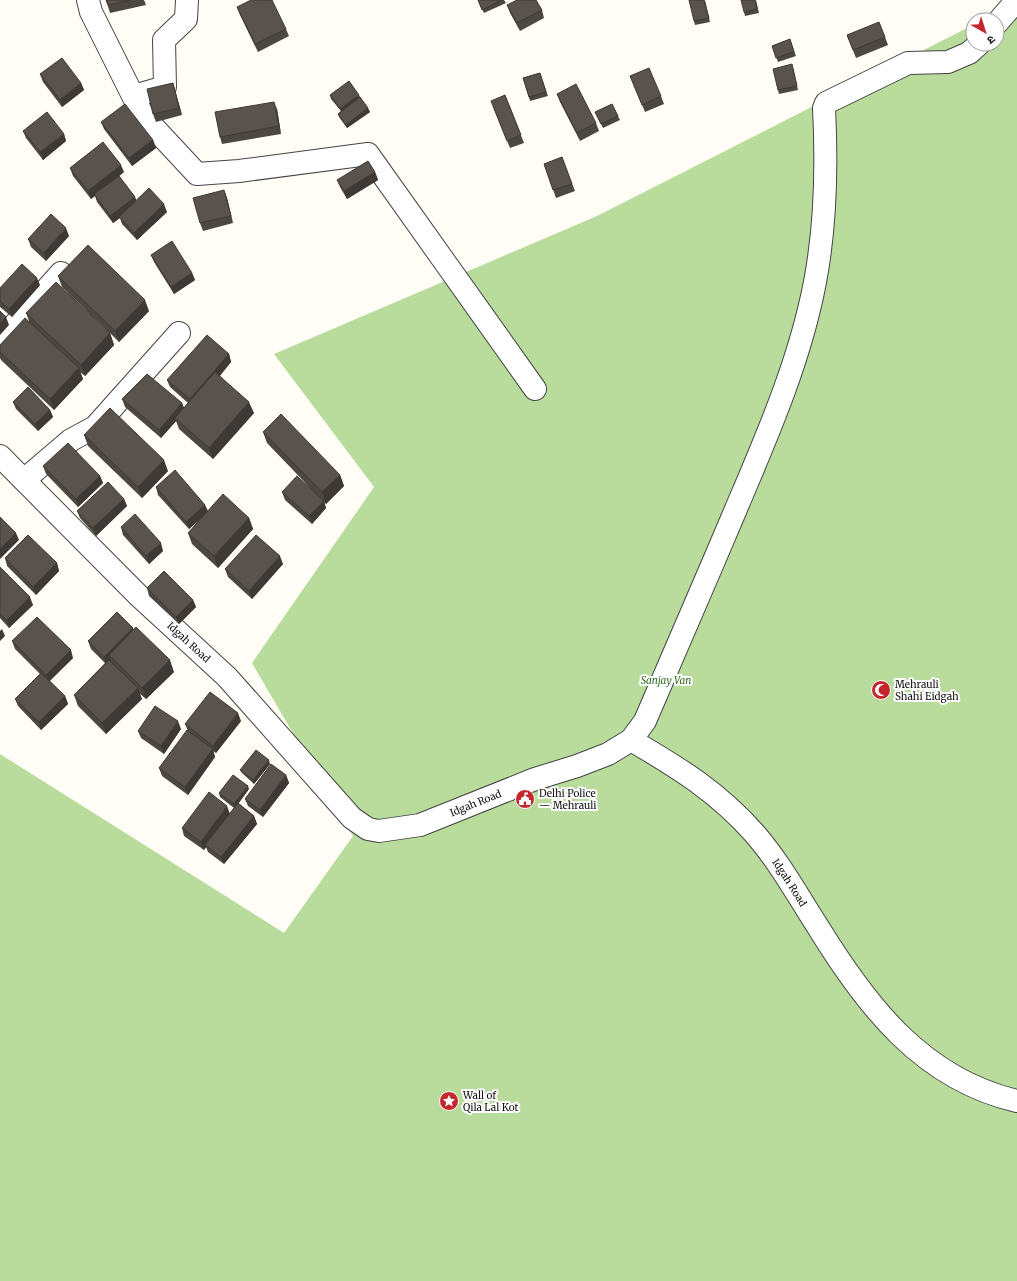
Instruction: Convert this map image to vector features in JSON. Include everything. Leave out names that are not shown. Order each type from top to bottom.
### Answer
[{"type":"street","points":[[88,0],[91,12],[143,116],[197,174],[239,172],[368,154],[535,389]]},
{"type":"street","points":[[132,96],[165,87],[164,40],[186,19],[187,0]]},
{"type":"street","points":[[1005,14],[1017,0]]},
{"type":"street","points":[[631,740],[645,721],[767,437],[801,337],[814,283],[824,223],[826,161],[824,108],[826,103],[908,63],[948,62],[970,52]]},
{"type":"street","points":[[0,341],[61,273]]},
{"type":"street","points":[[24,480],[71,440],[95,427],[179,333]]},
{"type":"street","name":"Idgah Road","points":[[0,456],[140,597],[228,677],[352,818],[368,829],[379,831],[420,825],[535,779],[577,766],[608,754],[631,740],[684,771],[703,785],[755,834],[780,865],[842,966],[870,1003],[902,1038],[933,1064],[968,1084],[1017,1101]]},
{"type":"green space","name":"Sanjay Van","points":[[1017,2],[1017,1281],[0,1281],[0,754],[284,933],[353,836],[252,663],[374,487],[274,354],[597,216],[965,29],[965,52],[1005,52],[1005,12],[998,12]]},
{"type":"building","points":[[106,0],[131,0],[108,5]]},
{"type":"building","points":[[251,0],[272,0],[286,29],[255,44],[237,7]]},
{"type":"building","points":[[478,0],[502,0],[482,10]]},
{"type":"building","points":[[517,0],[536,0],[542,10],[517,23],[507,5]]},
{"type":"building","points":[[689,0],[704,0],[709,18],[694,21]]},
{"type":"building","points":[[741,0],[755,0],[757,9],[744,12]]},
{"type":"building","points":[[879,22],[885,37],[853,50],[847,35]]},
{"type":"building","points":[[790,39],[794,52],[776,58],[772,46]]},
{"type":"building","points":[[62,58],[81,83],[60,100],[40,74]]},
{"type":"building","points":[[792,64],[797,86],[778,90],[773,69]]},
{"type":"building","points":[[649,68],[661,96],[642,105],[630,76]]},
{"type":"building","points":[[540,73],[546,92],[529,97],[523,78]]},
{"type":"building","points":[[349,81],[359,95],[340,109],[330,95]]},
{"type":"building","points":[[173,83],[179,108],[153,114],[147,89]]},
{"type":"building","points":[[576,84],[596,123],[577,133],[557,94]]},
{"type":"building","points":[[505,95],[521,135],[507,141],[491,101]]},
{"type":"building","points":[[360,97],[368,108],[346,125],[338,114]]},
{"type":"building","points":[[274,102],[279,126],[220,137],[215,112]]},
{"type":"building","points":[[125,104],[153,140],[129,158],[101,122]]},
{"type":"building","points":[[612,104],[618,116],[601,124],[595,112]]},
{"type":"building","points":[[47,112],[64,134],[40,152],[23,131]]},
{"type":"building","points":[[103,142],[121,165],[88,191],[70,168]]},
{"type":"building","points":[[562,157],[572,184],[553,190],[544,164]]},
{"type":"building","points":[[368,161],[375,172],[344,191],[337,180]]},
{"type":"building","points":[[119,176],[135,197],[110,216],[94,194]]},
{"type":"building","points":[[149,188],[164,204],[134,233],[119,217]]},
{"type":"building","points":[[224,190],[231,216],[200,223],[193,198]]},
{"type":"building","points":[[51,214],[66,228],[44,253],[28,239]]},
{"type":"building","points":[[172,241],[192,273],[171,287],[151,255]]},
{"type":"building","points":[[88,245],[145,300],[115,331],[58,276]]},
{"type":"building","points":[[22,264],[37,278],[9,309],[0,301],[0,288]]},
{"type":"building","points":[[56,282],[110,333],[81,365],[26,313]]},
{"type":"building","points":[[0,311],[6,317],[0,324]]},
{"type":"building","points":[[25,318],[79,368],[50,399],[0,352],[0,345]]},
{"type":"building","points":[[207,335],[229,354],[190,399],[167,380]]},
{"type":"building","points":[[215,372],[249,402],[209,448],[175,418]]},
{"type":"building","points":[[147,374],[182,403],[159,430],[122,399]]},
{"type":"building","points":[[28,387],[50,410],[35,424],[13,402]]},
{"type":"building","points":[[110,408],[164,460],[138,487],[84,435]]},
{"type":"building","points":[[281,414],[340,475],[322,492],[263,432]]},
{"type":"building","points":[[68,443],[100,476],[76,499],[43,466]]},
{"type":"building","points":[[175,470],[205,505],[186,522],[156,487]]},
{"type":"building","points":[[297,476],[324,501],[309,516],[282,492]]},
{"type":"building","points":[[108,482],[124,499],[93,528],[77,511]]},
{"type":"building","points":[[223,494],[249,518],[214,556],[188,533]]},
{"type":"building","points":[[135,514],[161,543],[146,556],[121,527]]},
{"type":"building","points":[[0,517],[16,533],[0,549]]},
{"type":"building","points":[[28,535],[57,563],[33,587],[5,558]]},
{"type":"building","points":[[256,535],[280,556],[249,591],[225,569]]},
{"type":"building","points":[[0,567],[30,597],[7,620],[0,614]]},
{"type":"building","points":[[164,571],[193,600],[176,617],[147,588]]},
{"type":"building","points":[[117,612],[133,628],[104,657],[88,641]]},
{"type":"building","points":[[37,617],[71,650],[46,675],[12,641]]},
{"type":"building","points":[[136,627],[170,660],[142,688],[109,655]]},
{"type":"building","points":[[109,660],[138,688],[102,723],[74,695]]},
{"type":"building","points":[[41,673],[65,696],[39,722],[15,699]]},
{"type":"building","points":[[210,692],[238,713],[213,746],[185,724]]},
{"type":"building","points":[[155,706],[178,721],[161,746],[138,731]]},
{"type":"building","points":[[187,730],[213,749],[185,787],[159,768]]},
{"type":"building","points":[[256,750],[269,760],[253,780],[240,770]]},
{"type":"building","points":[[271,764],[286,775],[260,810],[245,799]]},
{"type":"building","points":[[233,775],[248,786],[234,804],[219,793]]},
{"type":"building","points":[[209,792],[227,806],[201,842],[182,828]]},
{"type":"building","points":[[238,803],[254,816],[221,857],[205,845]]},
{"type":"place","name":"Mehrauli Shahi Eidgah","points":[[881,690]]},
{"type":"place","name":"Delhi Police — Mehrauli","points":[[525,799]]},
{"type":"place","name":"Wall of Qila Lal Kot","points":[[449,1101]]}]
